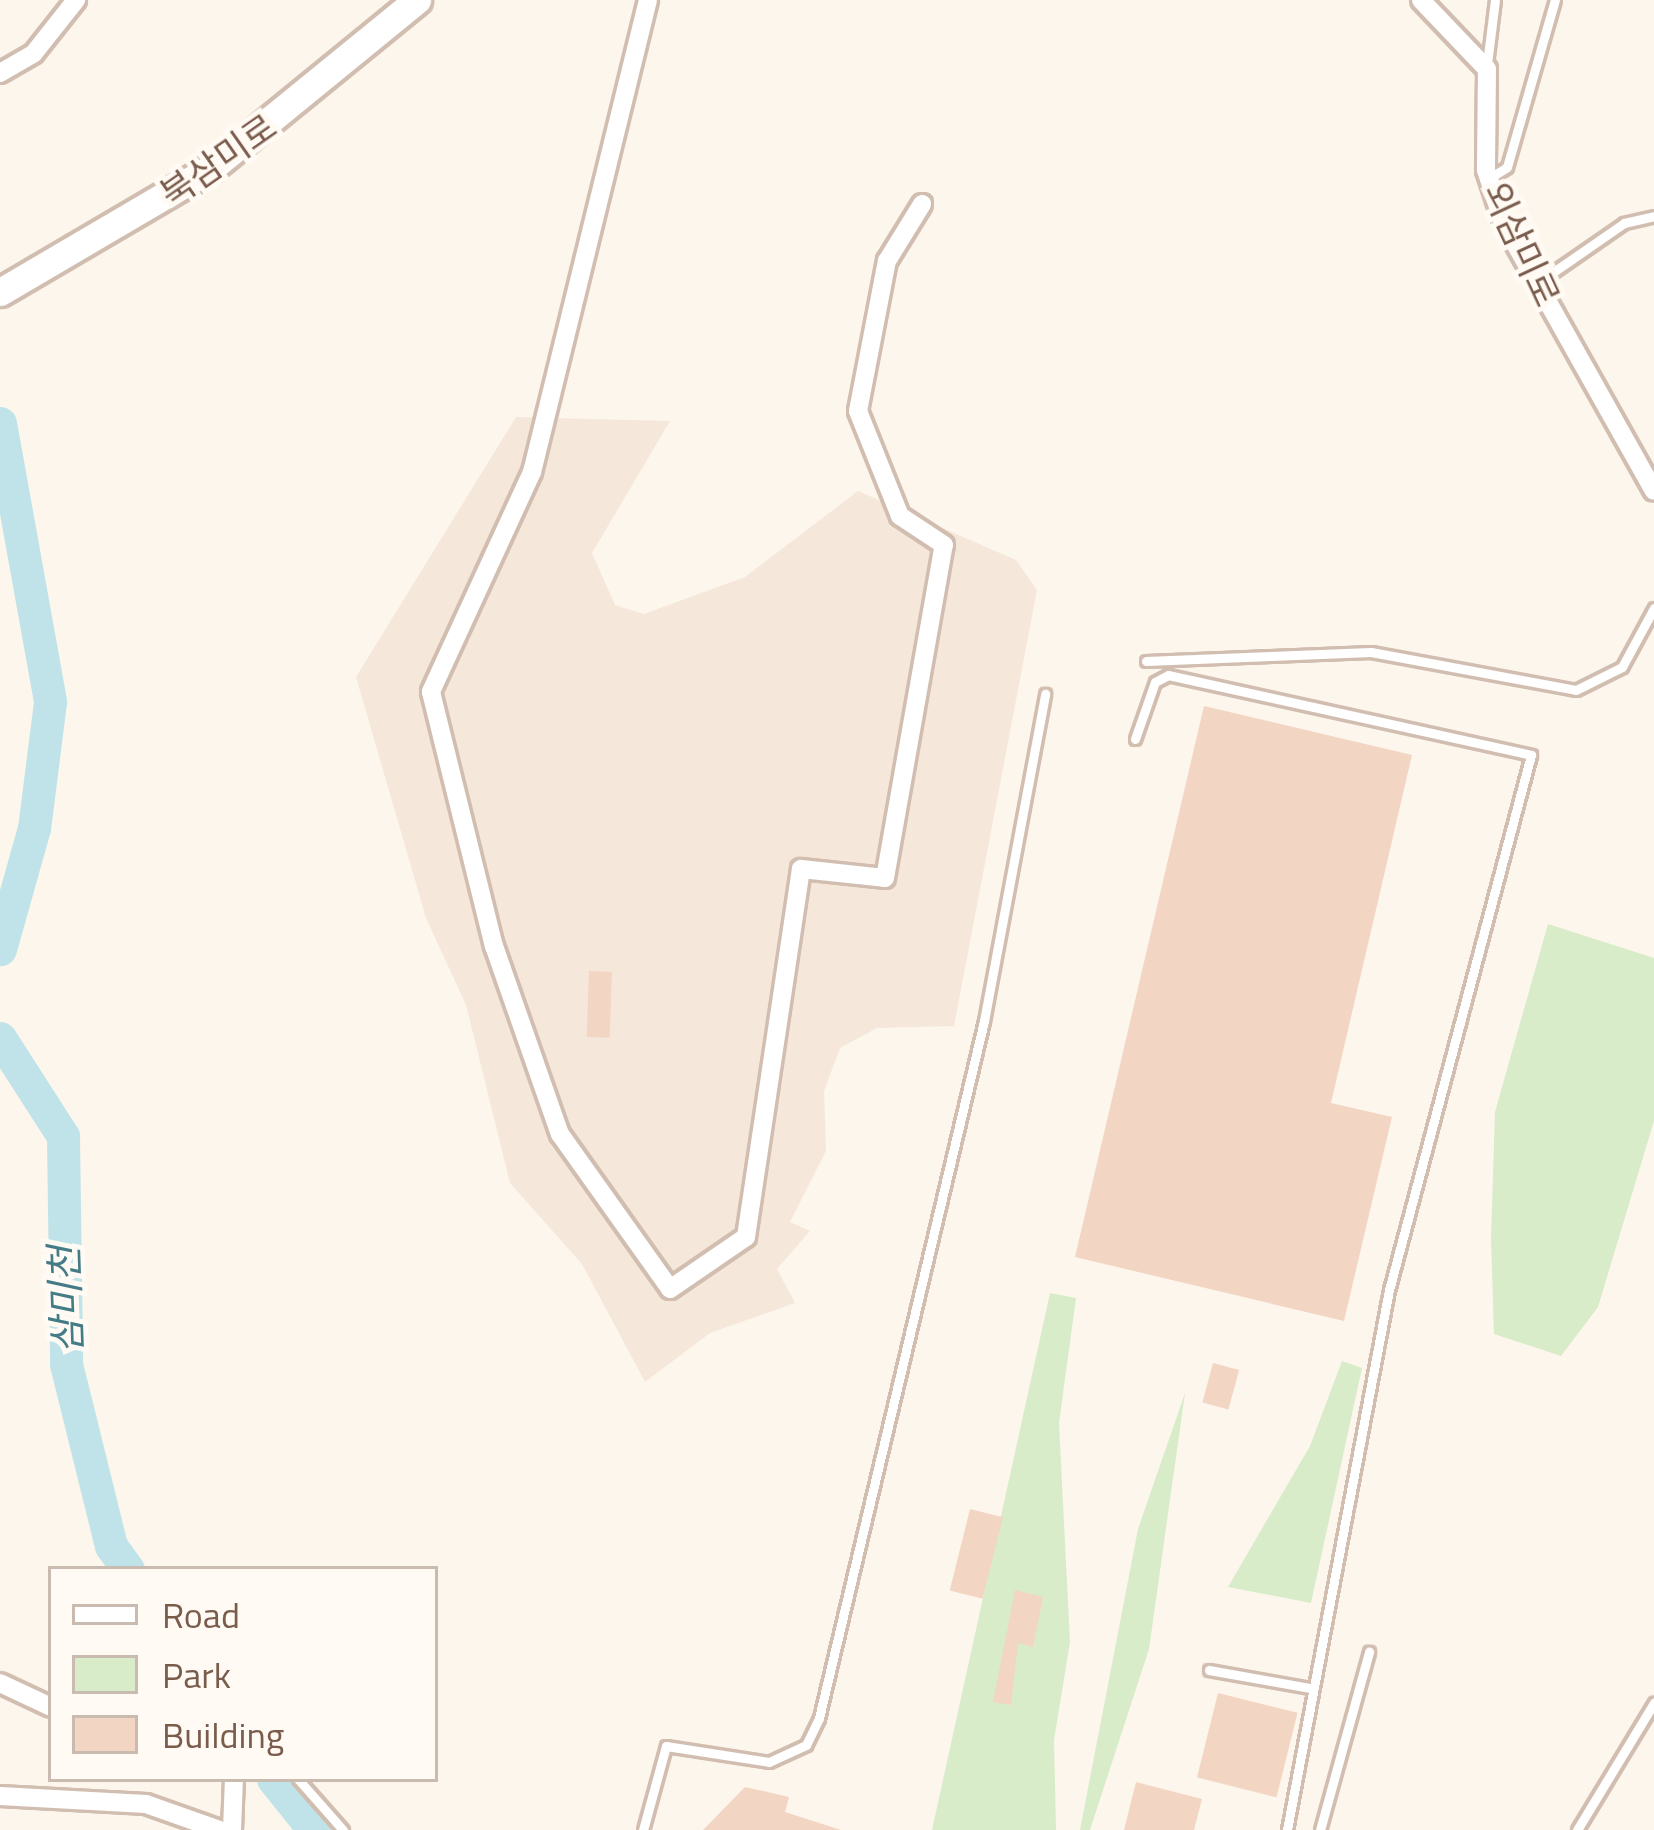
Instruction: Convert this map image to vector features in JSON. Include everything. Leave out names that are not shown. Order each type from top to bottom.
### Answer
[{"type":"street","points":[[0,73],[34,53],[76,0]]},
{"type":"street","name":"북삼미로","points":[[0,292],[211,168],[417,0]]},
{"type":"street","points":[[648,0],[532,472],[431,692],[494,946],[560,1134],[670,1289],[746,1237],[801,869],[885,878],[944,545],[900,516],[858,411],[887,261],[922,204]]},
{"type":"street","points":[[1421,0],[1486,69]]},
{"type":"street","name":"외삼미로","points":[[1486,69],[1488,179],[1536,284],[1654,491]]},
{"type":"street","points":[[0,1683],[48,1706]]},
{"type":"street","points":[[232,1830],[234,1782]]},
{"type":"street","points":[[0,1796],[146,1804],[220,1830]]},
{"type":"lane","points":[[1486,69],[1495,0]]},
{"type":"lane","points":[[1488,179],[1507,167],[1555,0]]},
{"type":"lane","points":[[1536,284],[1624,223],[1654,216]]},
{"type":"lane","points":[[1146,661],[1370,652],[1576,690],[1622,667],[1654,608]]},
{"type":"lane","points":[[1135,739],[1155,682],[1168,675],[1531,755],[1389,1290],[1310,1688],[1287,1830]]},
{"type":"lane","points":[[643,1830],[666,1746],[769,1762],[806,1745],[819,1718],[984,1021],[1045,694]]},
{"type":"lane","points":[[1320,1830],[1369,1652]]},
{"type":"lane","points":[[1209,1670],[1310,1688]]},
{"type":"lane","points":[[1577,1830],[1654,1703]]},
{"type":"lane","points":[[301,1782],[344,1830]]},
{"type":"shaded area","points":[[516,417],[670,421],[592,553],[615,605],[644,614],[745,577],[858,491],[1016,560],[1037,590],[954,1026],[877,1028],[840,1048],[824,1091],[826,1151],[790,1222],[810,1231],[777,1269],[795,1303],[710,1333],[645,1382],[582,1264],[510,1183],[466,1005],[426,918],[356,677]]},
{"type":"green space","points":[[1548,924],[1654,958],[1654,1121],[1598,1307],[1561,1356],[1494,1334],[1491,1239],[1495,1112]]},
{"type":"green space","points":[[1050,1293],[1076,1298],[1059,1423],[1070,1642],[1054,1740],[1056,1830],[932,1830]]},
{"type":"green space","points":[[1342,1361],[1362,1368],[1311,1603],[1228,1587],[1310,1446]]},
{"type":"green space","points":[[1185,1393],[1149,1649],[1090,1830],[1080,1830],[1138,1529]]},
{"type":"building","points":[[1204,706],[1412,755],[1331,1103],[1392,1117],[1344,1321],[1075,1257]]},
{"type":"building","points":[[589,971],[612,972],[610,1038],[587,1037]]},
{"type":"building","points":[[1213,1363],[1239,1370],[1228,1410],[1202,1403]]},
{"type":"building","points":[[970,1509],[1003,1517],[983,1599],[950,1591]]},
{"type":"building","points":[[1015,1590],[1043,1597],[1033,1647],[1018,1643],[1011,1705],[993,1702]]},
{"type":"building","points":[[1218,1693],[1298,1713],[1277,1797],[1197,1777]]},
{"type":"building","points":[[1136,1782],[1202,1799],[1194,1830],[1124,1830]]},
{"type":"building","points":[[745,1787],[789,1797],[785,1812],[841,1830],[703,1830]]},
{"type":"waterway","name":"삼미천","points":[[0,423],[50,702],[34,828],[0,949]]},
{"type":"waterway","name":"삼미천","points":[[0,1038],[63,1136],[66,1364],[111,1546],[126,1566]]},
{"type":"waterway","name":"삼미천","points":[[275,1782],[314,1830]]}]
